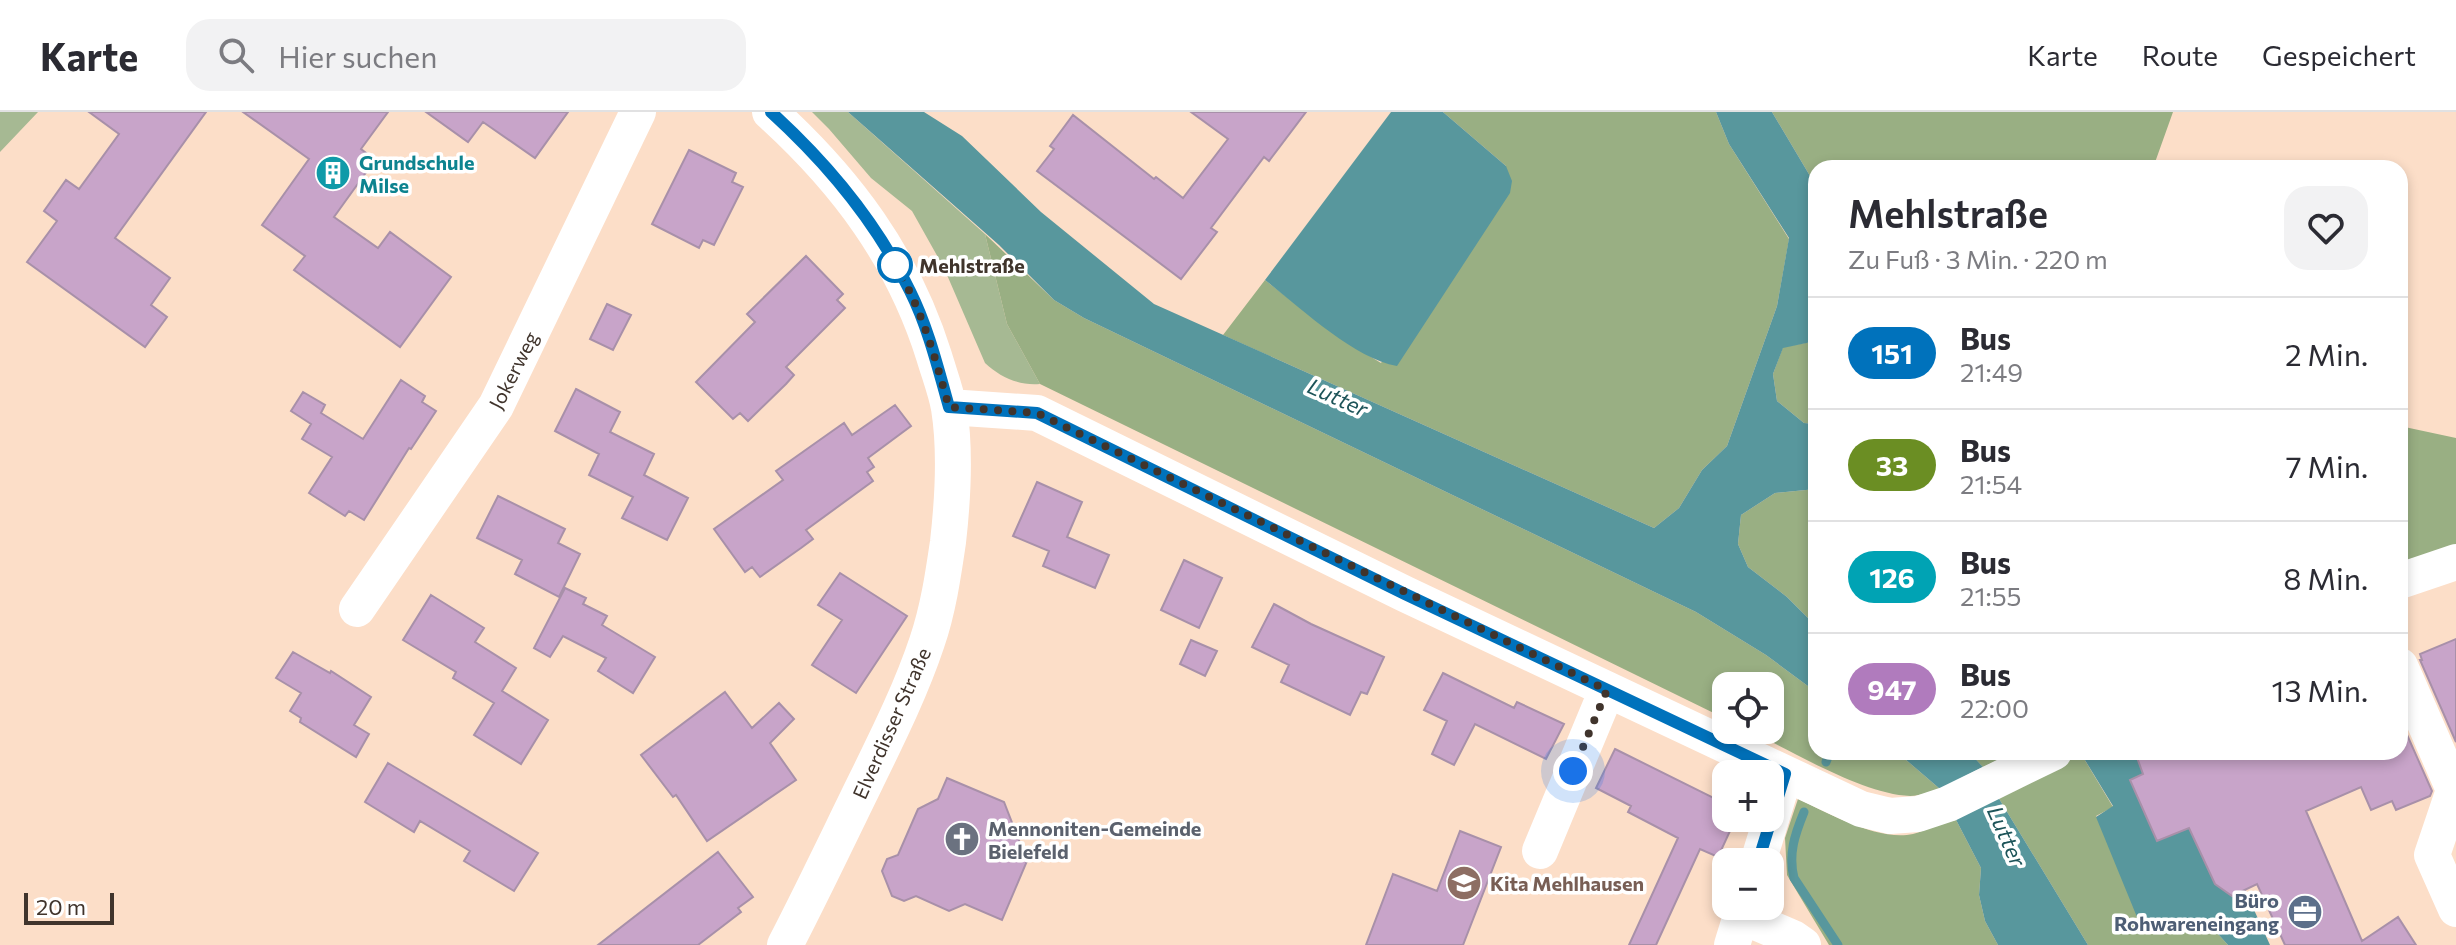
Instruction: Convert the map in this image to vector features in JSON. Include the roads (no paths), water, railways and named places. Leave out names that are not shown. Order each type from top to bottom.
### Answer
[{"type":"street","name":"Jokerweg","points":[[357,609],[496,406],[638,112]]},
{"type":"street","name":"Elverdisser Straße","points":[[770,112],[826,166],[857,204],[910,290],[949,407],[953,452],[953,500],[941,592],[928,640],[889,735],[785,945]]},
{"type":"street","points":[[949,407],[1037,413],[1607,690],[1861,809],[1890,816],[1918,814],[1948,804],[2037,760]]},
{"type":"street","points":[[2408,580],[2456,562]]},
{"type":"street","points":[[2408,684],[2454,790],[2432,855],[2456,909]]},
{"type":"street","points":[[1540,851],[1607,690]]},
{"type":"street","points":[[1762,848],[1785,774]]},
{"type":"street","points":[[1739,922],[1793,938],[1803,945]]},
{"type":"water","name":"Lutter","points":[[848,112],[924,112],[962,136],[1041,212],[1154,304],[1654,528],[1679,508],[1702,470],[1727,446],[1777,306],[1789,238],[1729,144],[1716,112],[1772,112],[1808,173],[1808,343],[1783,348],[1773,374],[1777,401],[1808,423],[1808,490],[1775,493],[1741,515],[1738,544],[1748,567],[1787,597],[1808,618],[1808,686],[1766,655],[1696,612],[1084,318],[1054,300],[999,245]]},
{"type":"water","points":[[1391,112],[1443,112],[1506,166],[1512,181],[1510,193],[1397,366],[1380,361],[1345,342],[1265,280]]},
{"type":"water","points":[[1906,760],[1976,760],[1983,767],[1940,789]]},
{"type":"water","points":[[2085,760],[2138,760],[2143,774],[2130,780],[2189,828],[2215,884],[2232,896],[2245,890],[2270,945],[2228,945],[2218,934],[2161,926],[2137,917],[2096,817],[2113,806]]},
{"type":"water","name":"Lutter","points":[[1995,792],[2088,945],[1998,945],[1985,921],[1979,895],[1981,868],[1953,814]]},
{"type":"waterway","points":[[1804,812],[1793,844],[1794,878],[1838,945]]},
{"type":"place","name":"Grundschule Milse","points":[[333,173]]},
{"type":"place","name":"Mehlstraße","points":[[895,265]]},
{"type":"place","name":"Mennoniten-Gemeinde Bielefeld","points":[[962,839]]},
{"type":"place","name":"Kita Mehlhausen","points":[[1464,883]]},
{"type":"place","name":"Büro Rohwareneingang","points":[[2305,912]]}]
